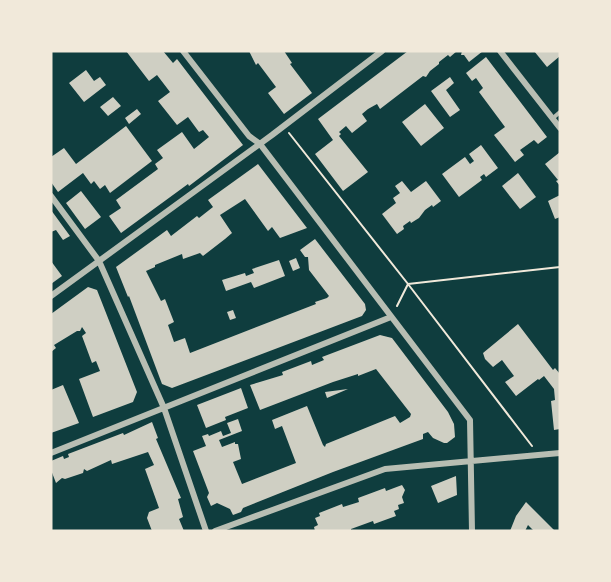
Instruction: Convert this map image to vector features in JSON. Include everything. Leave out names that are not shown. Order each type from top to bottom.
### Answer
[{"type":"street","points":[[183,51],[249,136],[260,144],[470,420],[472,531]]},
{"type":"street","points":[[51,296],[260,144],[382,51]]},
{"type":"street","points":[[500,51],[560,128]]},
{"type":"street","points":[[51,196],[99,261],[164,408],[206,531]]},
{"type":"street","points":[[51,453],[391,317]]},
{"type":"street","points":[[215,531],[385,469],[560,453]]},
{"type":"lane","points":[[552,118],[560,112]]},
{"type":"path","points":[[284,126],[540,455]]},
{"type":"path","points":[[408,284],[560,267]]},
{"type":"path","points":[[391,317],[408,284]]},
{"type":"building","points":[[126,51],[163,51],[173,63],[177,59],[243,145],[121,233],[109,216],[121,208],[116,200],[158,169],[155,164],[163,158],[157,150],[182,132],[194,149],[209,137],[203,130],[199,132],[188,117],[177,125],[158,101],[170,92],[157,75],[149,81]]},
{"type":"building","points":[[249,51],[284,51],[292,63],[290,64],[312,93],[284,114],[268,93],[276,87],[258,63],[256,65]]},
{"type":"building","points":[[408,51],[457,51],[450,57],[448,55],[426,77],[423,76],[380,109],[377,104],[368,109],[362,114],[367,121],[352,133],[346,126],[339,132],[341,134],[339,136],[368,172],[343,191],[315,154],[333,140],[318,119]]},
{"type":"building","points":[[462,51],[483,51],[469,62],[464,55],[461,55]]},
{"type":"building","points":[[534,51],[560,51],[560,56],[547,67]]},
{"type":"building","points":[[486,57],[547,137],[538,144],[534,140],[520,150],[524,155],[515,162],[494,135],[505,127],[479,92],[483,88],[476,78],[472,81],[466,73]]},
{"type":"building","points":[[86,70],[94,81],[100,77],[106,85],[84,102],[69,83]]},
{"type":"building","points":[[450,77],[454,83],[446,90],[460,110],[450,117],[431,91]]},
{"type":"building","points":[[113,97],[121,106],[108,116],[100,107]]},
{"type":"building","points":[[425,104],[444,128],[421,146],[402,122]]},
{"type":"building","points":[[137,109],[141,114],[129,124],[125,118]]},
{"type":"building","points":[[126,126],[152,161],[110,193],[105,185],[100,189],[94,181],[91,184],[83,173],[58,192],[51,182],[51,157],[64,148],[76,164]]},
{"type":"building","points":[[481,145],[498,168],[486,177],[484,174],[480,177],[482,180],[459,197],[442,174],[465,157],[470,164],[474,161],[469,154]]},
{"type":"building","points":[[560,152],[560,186],[545,164]]},
{"type":"building","points":[[258,164],[307,228],[280,238],[272,227],[268,231],[245,199],[220,215],[232,233],[203,256],[200,253],[183,259],[182,254],[146,271],[161,301],[165,299],[174,322],[168,325],[174,342],[185,338],[190,353],[327,298],[329,296],[309,270],[308,257],[305,257],[300,250],[315,239],[365,304],[366,310],[362,316],[172,388],[162,384],[116,267],[167,230],[171,236],[197,216],[199,218],[213,207],[208,200]]},
{"type":"building","points":[[518,173],[536,197],[520,209],[502,186]]},
{"type":"building","points":[[402,181],[411,192],[426,181],[441,201],[425,210],[419,218],[403,226],[404,229],[397,234],[382,214],[396,203],[393,198],[400,193],[395,186]]},
{"type":"building","points":[[81,191],[101,217],[85,229],[66,203]]},
{"type":"building","points":[[560,195],[560,217],[555,219],[548,201]]},
{"type":"building","points":[[51,210],[70,236],[63,240],[56,230],[51,232]]},
{"type":"building","points":[[296,258],[300,268],[293,271],[289,261]]},
{"type":"building","points":[[279,260],[285,276],[254,288],[251,282],[226,291],[222,280],[245,273],[246,276],[254,273],[252,269]]},
{"type":"building","points":[[51,261],[62,276],[51,284]]},
{"type":"building","points":[[88,287],[97,290],[137,392],[133,402],[93,417],[79,379],[100,371],[96,361],[92,363],[82,336],[86,333],[82,327],[80,331],[54,345],[56,348],[51,352],[51,314]]},
{"type":"building","points":[[233,310],[236,318],[230,320],[227,312]]},
{"type":"building","points":[[518,324],[553,370],[555,368],[560,374],[560,429],[554,430],[551,401],[555,400],[554,389],[544,376],[516,396],[505,382],[514,376],[502,360],[493,367],[485,359],[483,353]]},
{"type":"building","points":[[380,335],[392,338],[448,412],[454,424],[455,437],[444,443],[433,438],[428,432],[423,434],[423,439],[243,508],[241,512],[233,515],[230,509],[217,503],[211,506],[207,497],[209,493],[193,451],[206,446],[202,436],[221,431],[223,436],[231,433],[227,423],[238,419],[242,431],[219,440],[222,447],[235,442],[238,444],[241,459],[233,462],[242,484],[296,463],[282,426],[275,429],[272,420],[307,406],[325,447],[326,444],[395,416],[400,423],[410,417],[411,414],[376,369],[333,382],[260,410],[250,385],[283,375],[282,372],[311,361],[312,365],[324,360],[322,357]]},
{"type":"building","points":[[63,385],[79,423],[51,433],[51,390]]},
{"type":"building","points":[[241,388],[248,408],[206,428],[197,405]]},
{"type":"building","points":[[348,389],[327,398],[325,392]]},
{"type":"building","points":[[152,422],[158,438],[156,439],[181,498],[178,499],[183,517],[179,519],[184,531],[152,531],[147,518],[149,512],[159,508],[145,469],[154,465],[148,452],[112,464],[111,460],[87,471],[84,469],[83,473],[62,478],[56,483],[51,470],[51,461],[63,456],[64,459],[69,457],[68,454],[123,433],[124,435]]},
{"type":"building","points":[[456,476],[457,495],[438,503],[431,486]]},
{"type":"building","points":[[402,485],[405,490],[402,497],[404,503],[398,505],[399,509],[394,511],[396,516],[374,524],[373,521],[351,529],[351,531],[315,531],[314,527],[318,525],[315,518],[320,516],[319,513],[342,504],[343,507],[359,502],[358,498],[385,488],[386,491]]},
{"type":"building","points":[[526,502],[555,531],[534,531],[528,525],[525,531],[510,531],[516,516]]}]
